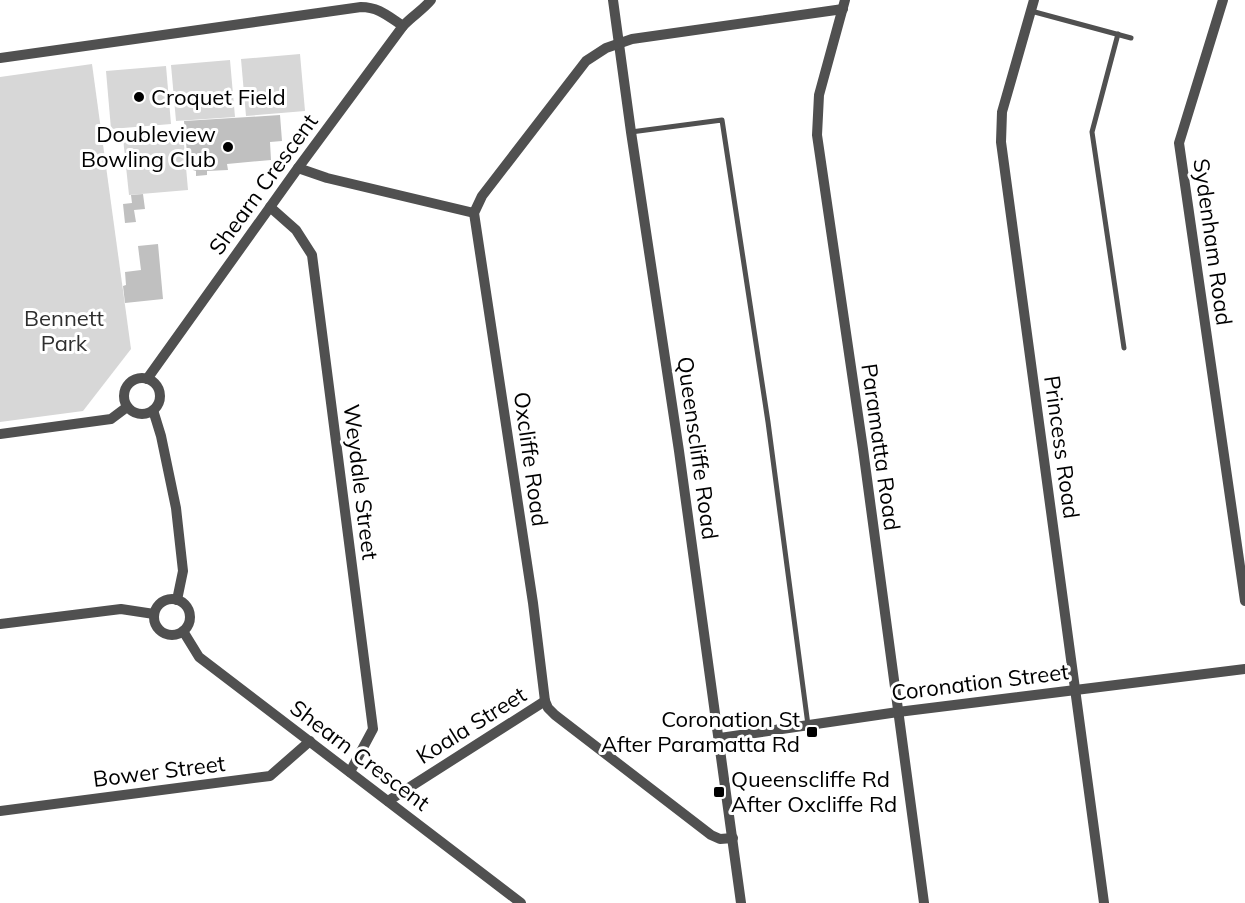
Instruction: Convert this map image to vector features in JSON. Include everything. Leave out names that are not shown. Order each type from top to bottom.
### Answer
[{"type":"street","name":"Shearn Crescent","points":[[413,15],[419,0]]},
{"type":"street","name":"Shearn Crescent","points":[[147,379],[403,26],[431,0]]},
{"type":"street","name":"Queenscliffe Road","points":[[613,0],[720,738],[741,903]]},
{"type":"street","name":"Sydenham Road","points":[[1223,0],[1179,144],[1245,601]]},
{"type":"street","points":[[298,168],[327,178],[474,213],[482,196],[586,61],[598,52],[619,42],[632,39],[844,5]]},
{"type":"street","name":"Paramatta Road","points":[[844,5],[819,95],[817,135],[924,903]]},
{"type":"street","name":"Princess Road","points":[[1033,5],[1002,112],[1001,142],[1104,903]]},
{"type":"street","points":[[0,58],[361,7],[380,10],[403,26]]},
{"type":"street","name":"Weydale Street","points":[[270,207],[296,230],[312,255],[373,729],[350,772]]},
{"type":"street","name":"Oxcliffe Road","points":[[474,213],[545,701]]},
{"type":"street","points":[[144,377],[156,384],[160,398],[153,410],[140,414],[127,407],[123,394],[130,381],[144,377]]},
{"type":"street","points":[[0,434],[111,419],[127,407]]},
{"type":"street","points":[[153,410],[161,436],[176,508],[183,571],[177,600]]},
{"type":"street","points":[[164,600],[177,600],[187,607],[190,615],[189,623],[183,631],[169,635],[159,630],[155,624],[154,614],[164,600]]},
{"type":"street","points":[[0,624],[121,609],[154,614]]},
{"type":"street","name":"Shearn Crescent","points":[[183,631],[199,657],[521,903]]},
{"type":"street","name":"Coronation Street","points":[[720,738],[898,712],[1245,669]]},
{"type":"street","points":[[545,701],[555,715],[711,835],[720,839],[733,838]]},
{"type":"street","name":"Koala Street","points":[[388,801],[545,701]]},
{"type":"street","name":"Bower Street","points":[[0,810],[270,776],[310,741]]},
{"type":"lane","points":[[1033,5],[1131,38]]},
{"type":"lane","points":[[1118,34],[1092,132],[1124,348]]},
{"type":"lane","points":[[631,132],[722,120],[768,422],[808,725]]},
{"type":"green space","name":"Croquet Field","points":[[300,54],[305,111],[246,116],[241,59]]},
{"type":"green space","name":"Croquet Field","points":[[230,60],[235,117],[176,121],[171,65]]},
{"type":"green space","name":"Bennett Park","points":[[92,64],[131,349],[83,411],[0,422],[0,77]]},
{"type":"green space","name":"Croquet Field","points":[[166,66],[171,124],[111,129],[106,71]]},
{"type":"green space","name":"Croquet Field","points":[[183,133],[188,190],[129,195],[123,138]]},
{"type":"building","name":"Doubleview Bowling Club","points":[[280,115],[282,141],[270,142],[271,160],[227,164],[228,170],[207,171],[207,175],[196,176],[196,171],[193,170],[192,153],[187,153],[184,121]]},
{"type":"building","points":[[143,194],[145,209],[134,210],[136,222],[125,223],[123,204],[132,203],[131,195]]},
{"type":"building","points":[[158,244],[163,299],[125,303],[123,286],[126,285],[125,272],[141,270],[138,246]]},
{"type":"place","name":"Croquet Field","points":[[139,97]]},
{"type":"place","name":"Doubleview Bowling Club","points":[[228,147]]},
{"type":"place","name":"Coronation St After Paramatta Rd","points":[[812,732]]},
{"type":"place","name":"Queenscliffe Rd After Oxcliffe Rd","points":[[719,792]]}]
